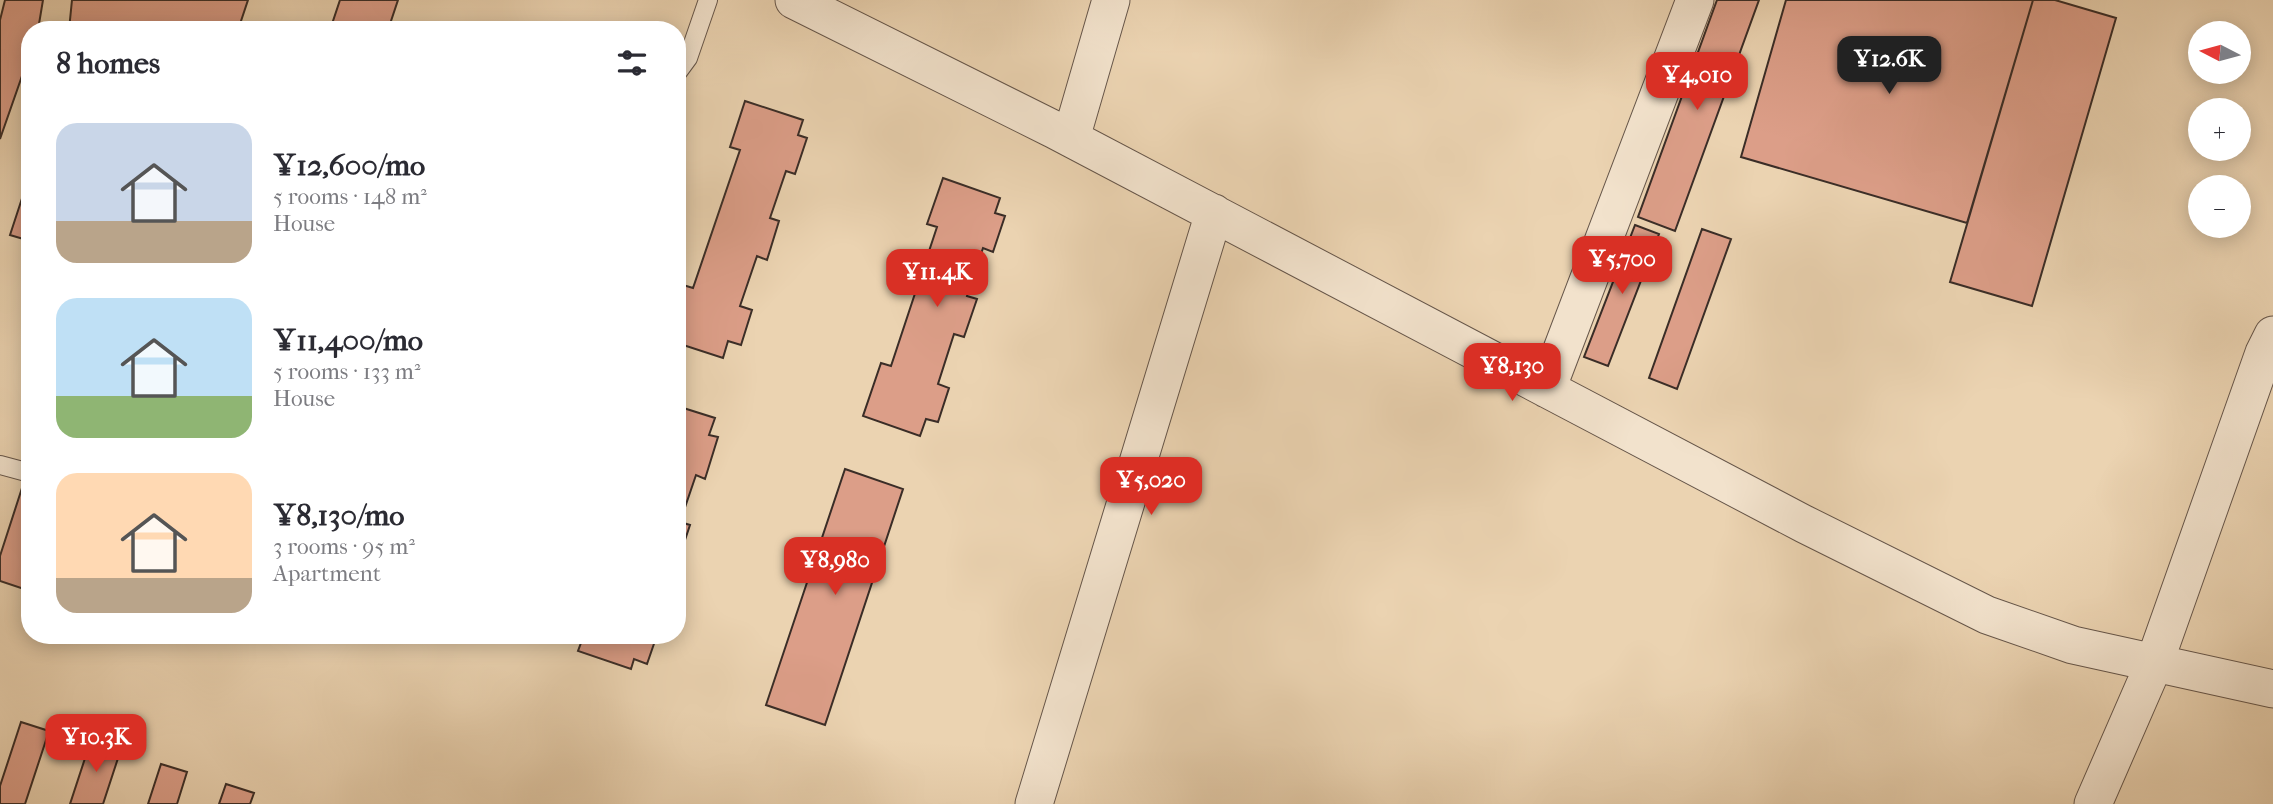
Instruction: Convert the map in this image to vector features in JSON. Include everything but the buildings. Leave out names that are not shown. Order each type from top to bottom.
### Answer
[{"type":"street","points":[[794,0],[1071,138],[1804,524],[1987,615],[2074,645],[2273,690]]},
{"type":"street","points":[[1071,138],[1111,0]]},
{"type":"street","points":[[1547,389],[1695,0]]},
{"type":"street","points":[[1035,804],[1214,213]]},
{"type":"street","points":[[2093,804],[2154,664],[2263,353],[2273,335]]},
{"type":"lane","points":[[686,61],[708,0]]},
{"type":"lane","points":[[0,465],[21,471]]}]
